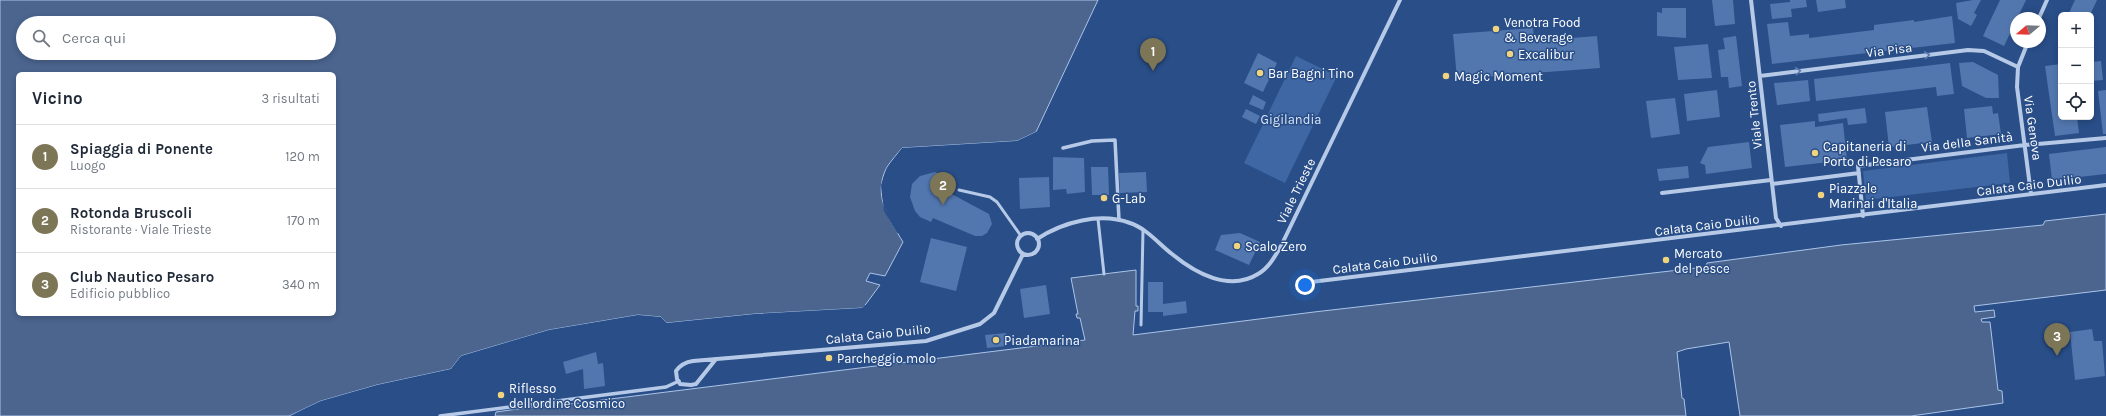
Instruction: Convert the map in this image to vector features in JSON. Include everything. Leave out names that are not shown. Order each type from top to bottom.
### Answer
[{"type":"street","name":"Viale Trieste","points":[[1036,239],[1050,230],[1076,222],[1098,219],[1119,220],[1132,223],[1192,269],[1213,278],[1233,282],[1246,280],[1259,274],[1270,263],[1281,246],[1400,0]]},
{"type":"street","name":"Viale Trento","points":[[1751,0],[1776,218],[1781,226]]},
{"type":"street","points":[[2042,12],[2047,0]]},
{"type":"street","name":"Via Genova","points":[[2026,48],[2018,67],[2017,87],[2031,194]]},
{"type":"street","name":"Via Pisa","points":[[1760,76],[1968,50],[1984,51],[2018,67]]},
{"type":"street","name":"Via della Sanità","points":[[1859,173],[1858,166],[2025,145],[2106,138]]},
{"type":"street","points":[[1063,148],[1092,141],[1115,140],[1119,220]]},
{"type":"street","points":[[1662,193],[1859,173],[1863,216]]},
{"type":"street","name":"Calata Caio Duilio","points":[[1310,282],[1781,226],[2106,185]]},
{"type":"street","points":[[1031,234],[1036,239],[1037,250],[1030,254],[1023,254],[1017,245],[1021,236],[1031,234]]},
{"type":"street","name":"Calata Caio Duilio","points":[[679,381],[676,371],[680,366],[687,362],[926,341],[980,324],[994,313],[1023,254]]},
{"type":"street","points":[[440,416],[666,387],[679,381],[685,385],[696,384],[716,359]]},
{"type":"lane","points":[[959,190],[990,197],[997,202],[1021,236]]},
{"type":"lane","points":[[1098,219],[1104,274]]},
{"type":"lane","points":[[1141,325],[1143,230]]},
{"type":"green space","name":"Gigilandia","points":[[1296,56],[1337,76],[1285,183],[1244,163]]},
{"type":"green space","points":[[2007,153],[2010,183],[1866,200],[1863,171]]},
{"type":"shaded area","points":[[0,0],[1098,0],[1036,132],[1017,141],[902,148],[890,162],[883,177],[881,187],[882,197],[892,225],[903,242],[885,276],[870,273],[866,281],[880,285],[863,308],[755,314],[667,323],[661,317],[638,315],[549,330],[461,356],[451,369],[377,385],[321,401],[289,416],[0,416]]},
{"type":"shaded area","points":[[2106,214],[2106,290],[1974,306],[1975,312],[1994,310],[1995,317],[1981,319],[1982,322],[1990,322],[1998,390],[2002,391],[2003,403],[1911,416],[1740,416],[1729,342],[1686,349],[1677,352],[1682,398],[1684,399],[1686,416],[495,416],[496,412],[568,402],[570,404],[1085,340],[1080,318],[1077,318],[1076,314],[1078,314],[1071,278],[1136,270],[1136,306],[1138,306],[1138,311],[1135,311],[1133,335],[1314,312],[1705,267],[1707,263],[1841,245],[2043,225],[2045,221]]},
{"type":"pier","points":[[1038,131],[1037,134],[1017,143],[903,150],[888,169],[883,185],[886,210],[900,233],[897,233],[884,211],[881,185],[887,168],[902,148],[1017,141]]},
{"type":"pier","points":[[867,305],[863,310],[755,316],[667,325],[660,319],[638,317],[549,332],[462,358],[452,370],[378,387],[322,403],[289,416],[321,401],[377,385],[451,369],[461,356],[549,330],[638,315],[661,317],[667,323],[755,314],[862,308]]},
{"type":"building","points":[[1712,0],[1733,0],[1735,24],[1715,26]]},
{"type":"building","points":[[1790,0],[1806,0],[1807,7],[1791,9],[1792,17],[1772,19],[1770,4],[1790,2]]},
{"type":"building","points":[[1816,0],[1845,0],[1846,8],[1818,12]]},
{"type":"building","points":[[1981,0],[1974,13],[1977,15],[1971,26],[1958,19],[1956,3]]},
{"type":"building","points":[[2000,0],[2026,0],[2020,12],[2010,12],[2010,33],[2004,46],[1983,36]]},
{"type":"building","points":[[2075,0],[2097,0],[2091,12],[2069,12]]},
{"type":"building","points":[[1662,8],[1686,8],[1686,38],[1657,36],[1657,12],[1662,13]]},
{"type":"building","points":[[1952,16],[1955,43],[1772,64],[1767,24],[1788,22],[1790,36],[1809,34],[1809,38],[1874,30],[1874,25],[1914,20],[1914,22]]},
{"type":"building","points":[[1533,28],[1534,41],[1597,36],[1600,68],[1457,79],[1453,34]]},
{"type":"building","points":[[1736,36],[1742,86],[1729,88],[1728,77],[1721,77],[1718,50],[1725,49],[1723,38]]},
{"type":"building","points":[[1708,44],[1712,78],[1678,80],[1674,47]]},
{"type":"building","name":"Bar Bagni Tino","points":[[1258,53],[1277,63],[1263,92],[1244,83]]},
{"type":"building","points":[[2101,61],[2103,80],[2094,81],[2094,62]]},
{"type":"building","points":[[1973,62],[1998,75],[1999,98],[1986,98],[1962,86],[1959,63]]},
{"type":"building","points":[[1950,63],[1954,94],[1937,96],[1936,87],[1816,101],[1814,79]]},
{"type":"building","points":[[2058,64],[2058,120],[2077,120],[2079,133],[2055,136],[2045,66]]},
{"type":"building","points":[[1808,80],[1810,101],[1777,105],[1774,83]]},
{"type":"building","points":[[1717,90],[1720,117],[1687,121],[1684,94]]},
{"type":"building","points":[[2106,90],[2106,134],[2103,134],[2098,91]]},
{"type":"building","points":[[1253,95],[1266,102],[1263,110],[1249,104]]},
{"type":"building","points":[[1675,98],[1680,134],[1651,138],[1646,101]]},
{"type":"building","points":[[1992,106],[1993,114],[1998,113],[2001,134],[1967,138],[1964,109]]},
{"type":"building","points":[[1927,107],[1932,142],[1889,147],[1885,112]]},
{"type":"building","points":[[1865,108],[1867,123],[1848,125],[1847,118],[1819,122],[1818,114]]},
{"type":"building","points":[[1246,109],[1260,116],[1256,124],[1242,117]]},
{"type":"building","points":[[1815,121],[1815,127],[1843,123],[1847,160],[1785,167],[1780,125]]},
{"type":"building","points":[[1749,142],[1752,168],[1706,174],[1705,165],[1700,163],[1708,147]]},
{"type":"building","points":[[2106,147],[2106,174],[2052,180],[2049,154]]},
{"type":"building","points":[[1053,157],[1084,158],[1085,192],[1067,194],[1066,189],[1053,190]]},
{"type":"building","points":[[1688,166],[1689,178],[1659,181],[1657,169]]},
{"type":"building","points":[[1091,167],[1108,167],[1109,195],[1092,195]]},
{"type":"building","points":[[935,172],[951,179],[946,191],[989,214],[992,224],[987,233],[982,236],[975,236],[933,218],[931,222],[920,217],[915,211],[910,197],[912,184],[920,176]]},
{"type":"building","points":[[1146,172],[1147,192],[1120,193],[1119,173]]},
{"type":"building","points":[[1049,177],[1050,207],[1020,209],[1019,178]]},
{"type":"building","name":"Scalo Zero","points":[[1240,233],[1260,242],[1249,265],[1215,250],[1221,235]]},
{"type":"building","points":[[931,238],[967,247],[956,291],[920,282]]},
{"type":"building","points":[[1148,282],[1163,282],[1163,304],[1186,301],[1187,313],[1163,316],[1163,312],[1148,312]]},
{"type":"building","points":[[1046,285],[1050,314],[1024,318],[1020,289]]},
{"type":"building","points":[[2092,329],[2094,341],[2102,341],[2105,376],[2075,380],[2070,332]]},
{"type":"building","points":[[1006,333],[1007,346],[987,348],[985,335]]},
{"type":"building","points":[[596,352],[598,364],[603,363],[605,386],[584,389],[583,369],[566,374],[563,362]]},
{"type":"place","name":"Venotra Food & Beverage","points":[[1496,29]]},
{"type":"place","name":"Excalibur","points":[[1510,54]]},
{"type":"place","name":"Spiaggia di Ponente","points":[[1153,71]]},
{"type":"place","name":"Bar Bagni Tino","points":[[1260,73]]},
{"type":"place","name":"Magic Moment","points":[[1446,76]]},
{"type":"place","name":"Capitaneria di Porto di Pesaro","points":[[1815,153]]},
{"type":"place","name":"Piazzale Marinai d'Italia","points":[[1821,195]]},
{"type":"place","name":"G-Lab","points":[[1104,198]]},
{"type":"place","name":"Rotonda Bruscoli","points":[[943,205]]},
{"type":"place","name":"Scalo Zero","points":[[1237,246]]},
{"type":"place","name":"Mercato del pesce","points":[[1666,260]]},
{"type":"place","name":"Piadamarina","points":[[996,340]]},
{"type":"place","name":"Club Nautico Pesaro","points":[[2057,356]]},
{"type":"place","name":"Parcheggio molo","points":[[829,358]]},
{"type":"place","name":"Riflesso dell'ordine Cosmico","points":[[501,395]]}]
